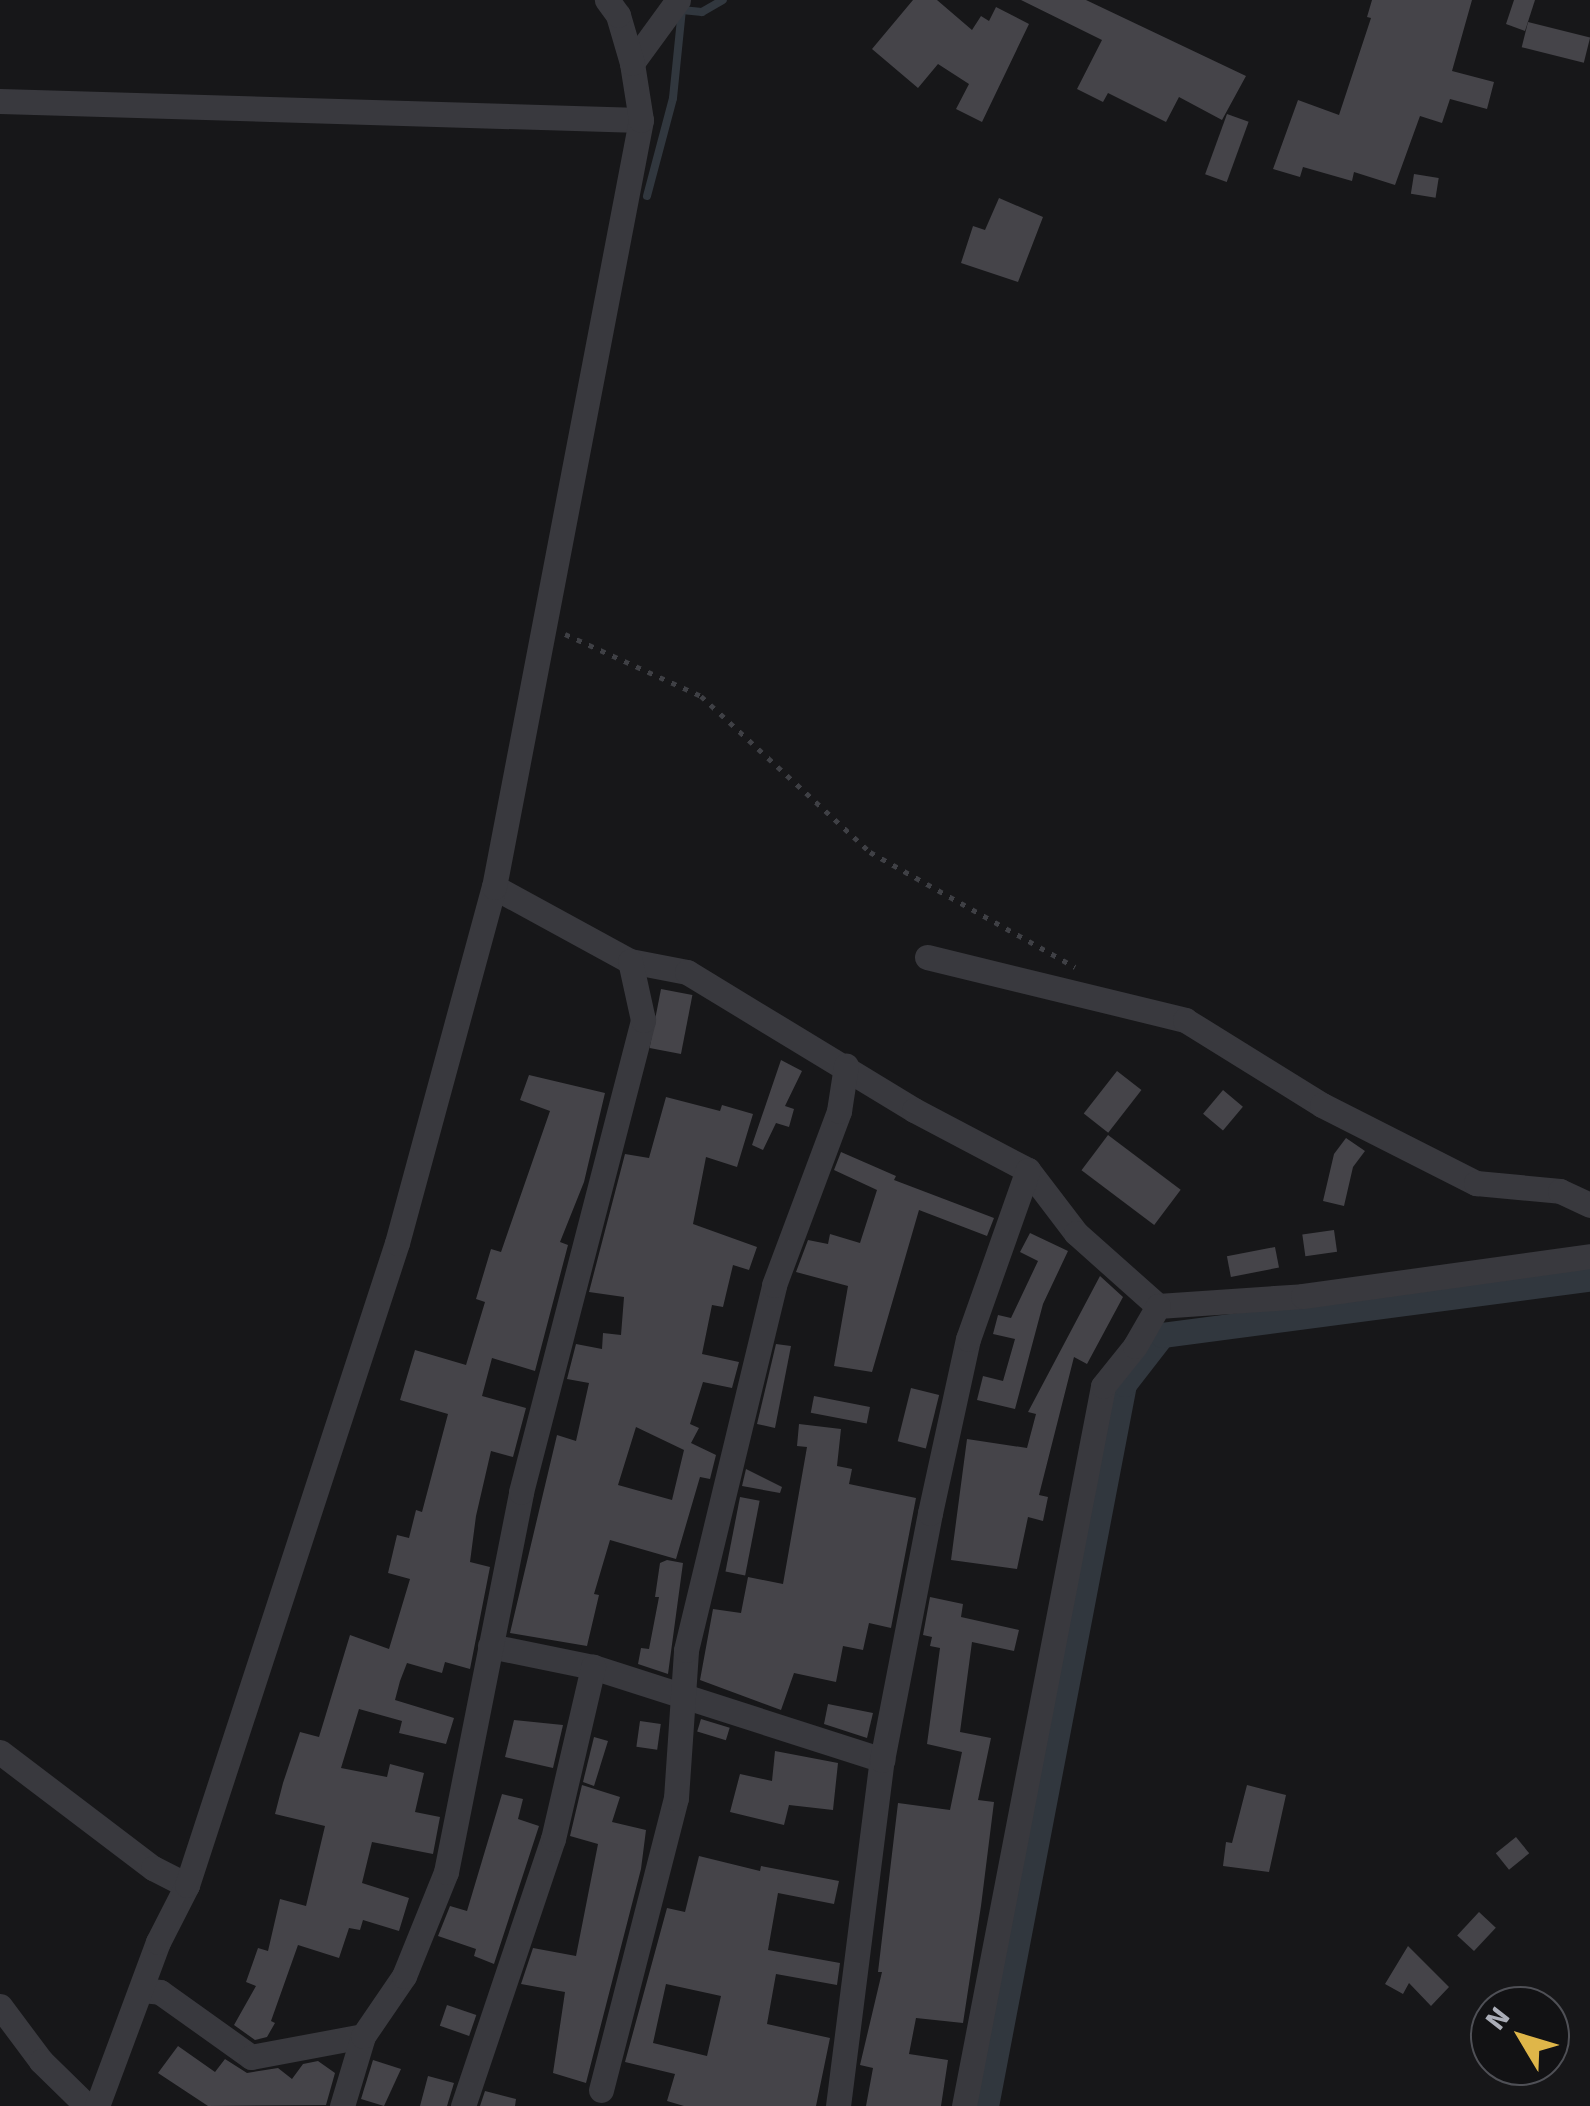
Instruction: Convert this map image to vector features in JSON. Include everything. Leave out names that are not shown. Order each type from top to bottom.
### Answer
[{"type":"street","points":[[97,2106],[187,1884],[397,1243],[494,888],[541,624],[641,120],[632,63],[618,14],[607,0]]},
{"type":"street","points":[[632,63],[678,0]]},
{"type":"street","points":[[0,100],[641,120]]},
{"type":"street","points":[[494,888],[630,961],[686,972],[914,1110],[1028,1170],[1076,1232],[1158,1306],[1303,1296],[1590,1256]]},
{"type":"street","points":[[928,957],[1185,1020],[1322,1104],[1476,1182],[1560,1191],[1590,1205]]},
{"type":"street","points":[[342,2106],[363,2036],[404,1976],[446,1872],[521,1492],[642,1020],[630,961]]},
{"type":"street","points":[[601,2090],[676,1798],[686,1650],[774,1285],[838,1111],[846,1066]]},
{"type":"street","points":[[838,2106],[882,1760],[968,1339],[1028,1170]]},
{"type":"street","points":[[964,2106],[1102,1386],[1135,1346],[1158,1306]]},
{"type":"street","points":[[490,1646],[593,1667],[882,1760]]},
{"type":"street","points":[[463,2106],[553,1839],[593,1667]]},
{"type":"street","points":[[0,1752],[154,1868],[187,1884]]},
{"type":"street","points":[[142,1990],[160,1992],[251,2057],[363,2036]]},
{"type":"street","points":[[0,2006],[40,2062],[87,2106]]},
{"type":"path","points":[[541,624],[701,696],[870,852],[1078,969]]},
{"type":"building","points":[[913,0],[937,0],[972,30],[981,16],[989,21],[996,7],[1029,24],[982,122],[956,109],[969,84],[938,64],[918,88],[872,49]]},
{"type":"building","points":[[1021,0],[1086,0],[1246,76],[1222,120],[1179,97],[1166,122],[1108,93],[1103,102],[1077,89],[1102,40]]},
{"type":"building","points":[[1372,0],[1472,0],[1452,71],[1494,82],[1487,109],[1450,99],[1442,123],[1420,116],[1395,185],[1354,172],[1352,181],[1303,167],[1300,177],[1273,169],[1298,100],[1339,115],[1371,18],[1367,17]]},
{"type":"building","points":[[1514,0],[1535,0],[1525,31],[1506,24]]},
{"type":"building","points":[[1528,22],[1590,37],[1584,63],[1522,47]]},
{"type":"building","points":[[1227,114],[1249,122],[1227,182],[1205,174]]},
{"type":"building","points":[[1414,174],[1439,178],[1436,198],[1411,194]]},
{"type":"building","points":[[999,198],[1043,217],[1018,282],[961,263],[973,226],[985,230]]},
{"type":"building","points":[[661,989],[692,995],[681,1054],[650,1048]]},
{"type":"building","points":[[781,1060],[802,1071],[785,1106],[794,1109],[789,1127],[776,1123],[763,1150],[752,1145]]},
{"type":"building","points":[[1117,1071],[1141,1090],[1108,1133],[1084,1114]]},
{"type":"building","points":[[529,1075],[605,1093],[584,1182],[560,1242],[568,1245],[535,1371],[492,1358],[482,1396],[526,1408],[513,1457],[491,1451],[476,1516],[470,1562],[490,1567],[470,1669],[445,1662],[442,1673],[407,1663],[400,1681],[395,1700],[454,1718],[446,1744],[399,1733],[402,1721],[359,1709],[341,1768],[387,1777],[390,1764],[424,1773],[415,1812],[440,1817],[433,1854],[372,1842],[362,1883],[409,1898],[399,1931],[363,1920],[360,1930],[349,1928],[339,1958],[298,1945],[271,2021],[275,2023],[267,2037],[255,2040],[234,2025],[256,1986],[246,1982],[258,1948],[268,1951],[280,1899],[306,1906],[325,1826],[275,1814],[283,1783],[300,1732],[319,1737],[350,1635],[389,1649],[410,1579],[388,1573],[397,1535],[409,1538],[416,1510],[422,1512],[448,1414],[400,1400],[415,1350],[466,1365],[485,1302],[476,1299],[491,1249],[501,1252],[550,1111],[520,1100]]},
{"type":"building","points":[[1223,1090],[1243,1107],[1223,1130],[1203,1114]]},
{"type":"building","points":[[666,1097],[720,1111],[722,1105],[753,1114],[737,1167],[706,1157],[693,1224],[757,1247],[749,1270],[733,1265],[723,1307],[712,1305],[702,1354],[739,1362],[732,1388],[703,1382],[690,1424],[699,1428],[691,1443],[716,1455],[710,1479],[700,1477],[676,1559],[610,1540],[594,1594],[599,1595],[587,1646],[510,1633],[557,1435],[576,1441],[589,1383],[567,1379],[576,1344],[602,1349],[603,1333],[621,1335],[624,1297],[589,1292],[625,1154],[649,1158]],"holes":[[[636,1427],[684,1450],[672,1500],[618,1485]]]},
{"type":"building","points":[[1108,1135],[1181,1190],[1154,1225],[1082,1170]]},
{"type":"building","points":[[1346,1138],[1365,1151],[1353,1167],[1344,1206],[1323,1201],[1334,1154]]},
{"type":"building","points":[[841,1152],[896,1176],[894,1180],[994,1218],[987,1236],[919,1210],[872,1372],[834,1366],[848,1286],[796,1272],[808,1240],[828,1244],[830,1234],[860,1243],[877,1190],[834,1170]]},
{"type":"building","points":[[1334,1230],[1337,1252],[1305,1256],[1302,1234]]},
{"type":"building","points":[[1030,1233],[1068,1251],[1043,1304],[1015,1409],[977,1400],[983,1376],[1003,1381],[1015,1339],[993,1334],[998,1315],[1011,1318],[1038,1261],[1020,1252]]},
{"type":"building","points":[[1275,1247],[1279,1268],[1231,1277],[1227,1256]]},
{"type":"building","points":[[1100,1276],[1123,1297],[1087,1364],[1074,1357],[1039,1495],[1048,1497],[1043,1521],[1028,1517],[1017,1569],[951,1560],[967,1439],[1027,1448],[1036,1414],[1028,1412]]},
{"type":"building","points":[[776,1344],[791,1346],[775,1428],[757,1424]]},
{"type":"building","points":[[911,1388],[939,1395],[926,1448],[898,1441]]},
{"type":"building","points":[[814,1396],[870,1407],[867,1424],[811,1413]]},
{"type":"building","points":[[799,1424],[841,1429],[837,1466],[852,1469],[849,1484],[916,1498],[891,1628],[869,1623],[863,1650],[843,1646],[836,1682],[794,1673],[781,1710],[700,1680],[713,1609],[741,1613],[748,1577],[783,1584],[807,1447],[797,1446]]},
{"type":"building","points":[[746,1469],[782,1487],[780,1493],[742,1486]]},
{"type":"building","points":[[740,1497],[760,1501],[745,1575],[725,1572]]},
{"type":"building","points":[[660,1563],[683,1563],[668,1674],[638,1664],[641,1648],[649,1649],[659,1597],[655,1597]]},
{"type":"building","points":[[930,1597],[963,1604],[961,1617],[1019,1630],[1014,1651],[972,1642],[960,1732],[991,1738],[978,1800],[994,1802],[981,1906],[963,2023],[916,2018],[909,2054],[948,2060],[941,2106],[866,2106],[873,2068],[860,2065],[882,1972],[878,1972],[898,1803],[950,1810],[962,1752],[927,1744],[940,1648],[930,1646],[932,1637],[923,1635]]},
{"type":"building","points":[[828,1704],[873,1713],[867,1738],[824,1724]]},
{"type":"building","points":[[701,1719],[730,1728],[726,1740],[697,1731]]},
{"type":"building","points":[[514,1720],[563,1725],[553,1768],[505,1757]]},
{"type":"building","points":[[640,1721],[661,1724],[657,1750],[636,1747]]},
{"type":"building","points":[[594,1737],[608,1741],[594,1786],[583,1782]]},
{"type":"building","points":[[775,1751],[838,1763],[833,1810],[789,1805],[784,1825],[730,1812],[740,1774],[772,1781]]},
{"type":"building","points":[[582,1785],[620,1797],[612,1822],[646,1830],[641,1869],[586,2083],[553,2073],[565,1992],[521,1984],[533,1948],[576,1956],[598,1844],[570,1836]]},
{"type":"building","points":[[1247,1785],[1286,1795],[1269,1872],[1223,1866],[1226,1842],[1232,1843]]},
{"type":"building","points":[[502,1794],[523,1799],[518,1819],[539,1826],[494,1964],[474,1956],[476,1949],[438,1936],[450,1906],[467,1911]]},
{"type":"building","points":[[1516,1837],[1529,1853],[1509,1870],[1496,1853]]},
{"type":"building","points":[[699,1856],[760,1871],[761,1866],[839,1881],[834,1904],[778,1893],[768,1950],[840,1963],[837,1985],[776,1974],[767,2024],[830,2038],[816,2106],[684,2106],[667,2101],[675,2074],[625,2062],[667,1908],[685,1912]],"holes":[[[666,1984],[721,1996],[707,2056],[653,2043]]]},
{"type":"building","points":[[1479,1912],[1496,1928],[1474,1951],[1457,1935]]},
{"type":"building","points":[[1408,1946],[1449,1987],[1431,2006],[1409,1983],[1403,1994],[1385,1984]]},
{"type":"building","points":[[447,2005],[476,2015],[469,2036],[440,2026]]},
{"type":"building","points":[[178,2046],[215,2072],[225,2059],[247,2073],[278,2068],[292,2079],[303,2064],[318,2061],[335,2073],[326,2105],[208,2106],[158,2073]]},
{"type":"building","points":[[373,2060],[401,2069],[384,2106],[361,2099]]},
{"type":"building","points":[[428,2076],[454,2083],[447,2106],[420,2106]]},
{"type":"building","points":[[485,2091],[516,2099],[515,2106],[480,2106]]},
{"type":"waterway","points":[[647,196],[673,98],[682,10],[702,12],[723,0]]},
{"type":"waterway","points":[[986,2106],[1124,1384],[1162,1335],[1590,1279]]}]
